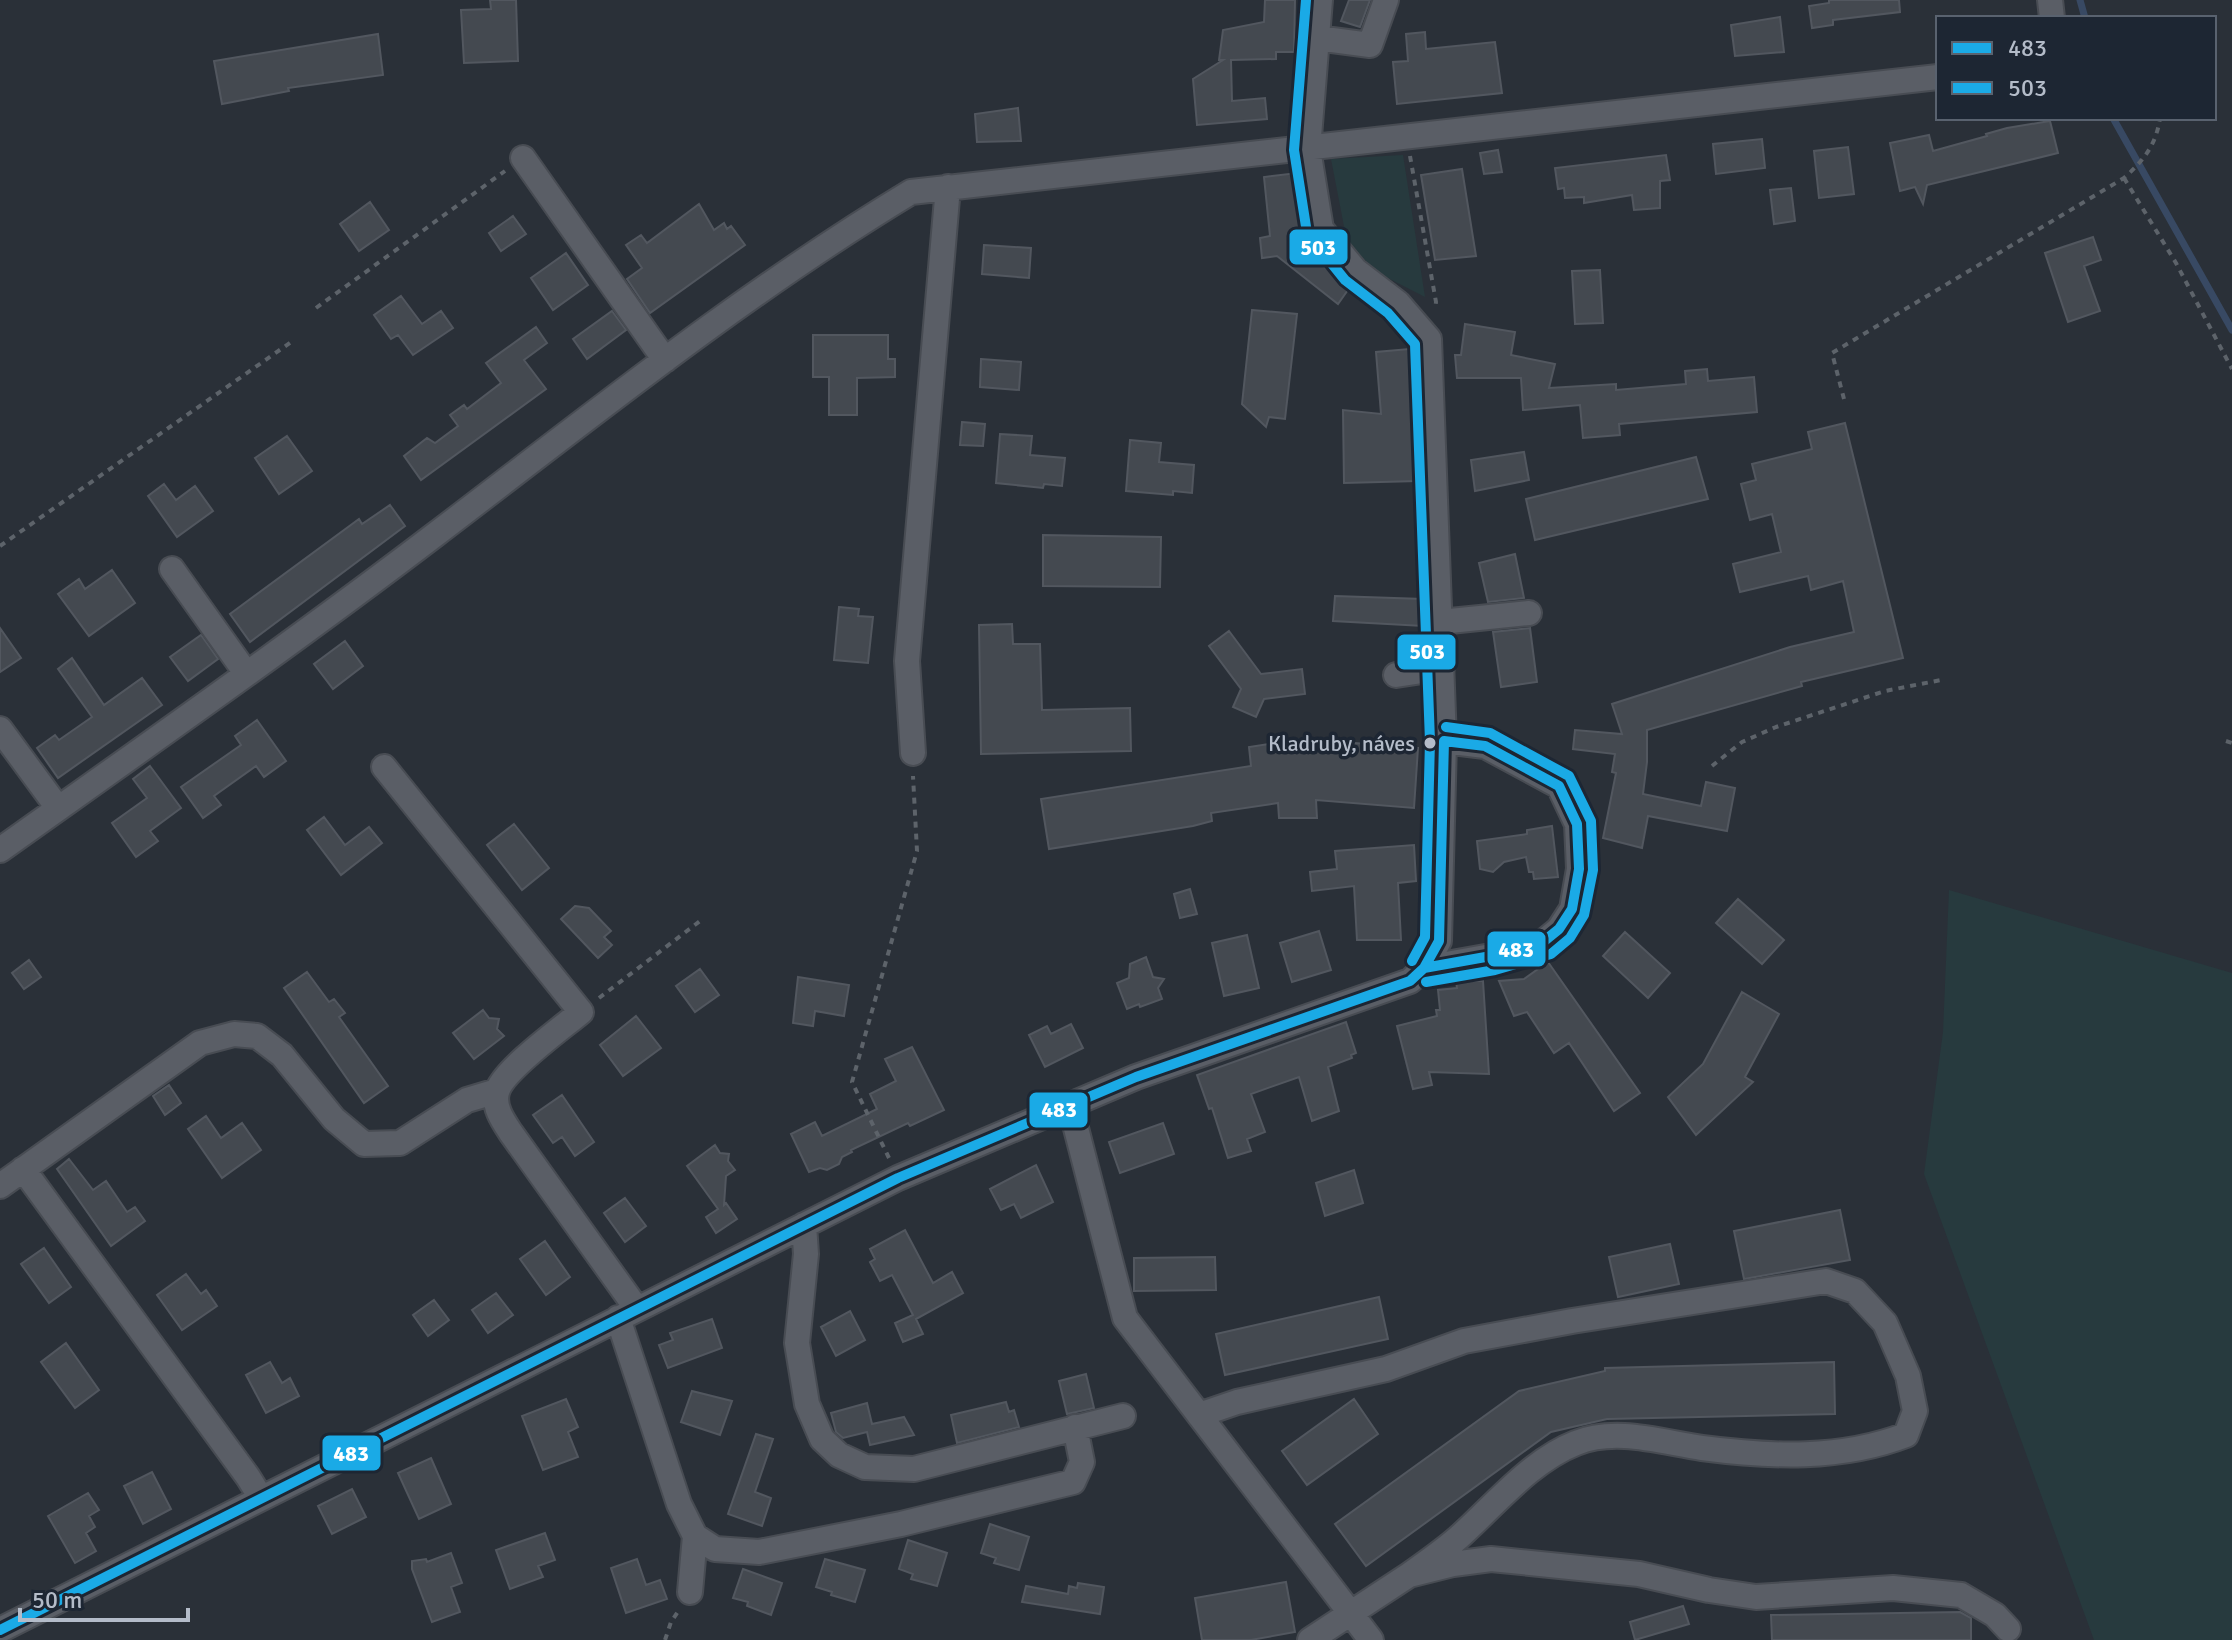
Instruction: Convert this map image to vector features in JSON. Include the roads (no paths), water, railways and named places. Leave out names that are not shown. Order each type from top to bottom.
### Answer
[{"type":"street","points":[[0,1630],[898,1178],[1136,1077],[1410,981],[1424,968],[1439,941],[1444,741],[1429,339],[1398,303],[1355,270],[1321,229],[1308,149],[1320,0]]},
{"type":"street","points":[[1317,38],[1370,45],[1386,0]]},
{"type":"street","points":[[0,850],[432,537],[665,360],[857,225],[911,192],[1936,77]]},
{"type":"street","points":[[523,158],[665,360]]},
{"type":"street","points":[[913,753],[907,661],[948,187]]},
{"type":"street","points":[[172,569],[246,673]]},
{"type":"street","points":[[1440,622],[1529,613]]},
{"type":"street","points":[[1396,675],[1442,668]]},
{"type":"street","points":[[0,729],[58,808]]},
{"type":"street","points":[[1424,968],[1491,956],[1543,942],[1559,929],[1572,909],[1579,869],[1577,824],[1559,786],[1485,746],[1444,741]]},
{"type":"street","points":[[384,767],[581,1012],[509,1073],[497,1091],[498,1111],[627,1313],[679,1504],[695,1536],[715,1549],[759,1552],[901,1524],[1073,1482],[1082,1462],[1075,1427]]},
{"type":"street","points":[[0,1186],[200,1043],[234,1034],[257,1036],[282,1055],[334,1119],[364,1144],[400,1143],[467,1100],[497,1091]]},
{"type":"street","points":[[1070,1105],[1125,1318],[1371,1640]]},
{"type":"street","points":[[23,1169],[261,1498]]},
{"type":"street","points":[[804,1225],[806,1254],[797,1343],[807,1404],[822,1439],[839,1455],[865,1467],[914,1469],[1123,1416]]},
{"type":"street","points":[[1199,1415],[1237,1402],[1386,1369],[1464,1341],[1826,1281],[1855,1291],[1885,1323],[1908,1376],[1915,1411],[1906,1435],[1874,1447],[1775,1455],[1703,1448],[1623,1435],[1577,1442],[1543,1462],[1456,1540],[1409,1575],[1310,1640]]},
{"type":"street","points":[[690,1592],[695,1536]]},
{"type":"street","points":[[1409,1575],[1491,1559],[1639,1574],[1756,1597],[1893,1588],[1961,1595],[1995,1615],[2008,1629]]},
{"type":"waterway","points":[[2080,0],[2084,16]]},
{"type":"waterway","points":[[2114,120],[2232,330]]},
{"type":"place","name":"Kladruby, náves","points":[[1430,743]]}]
